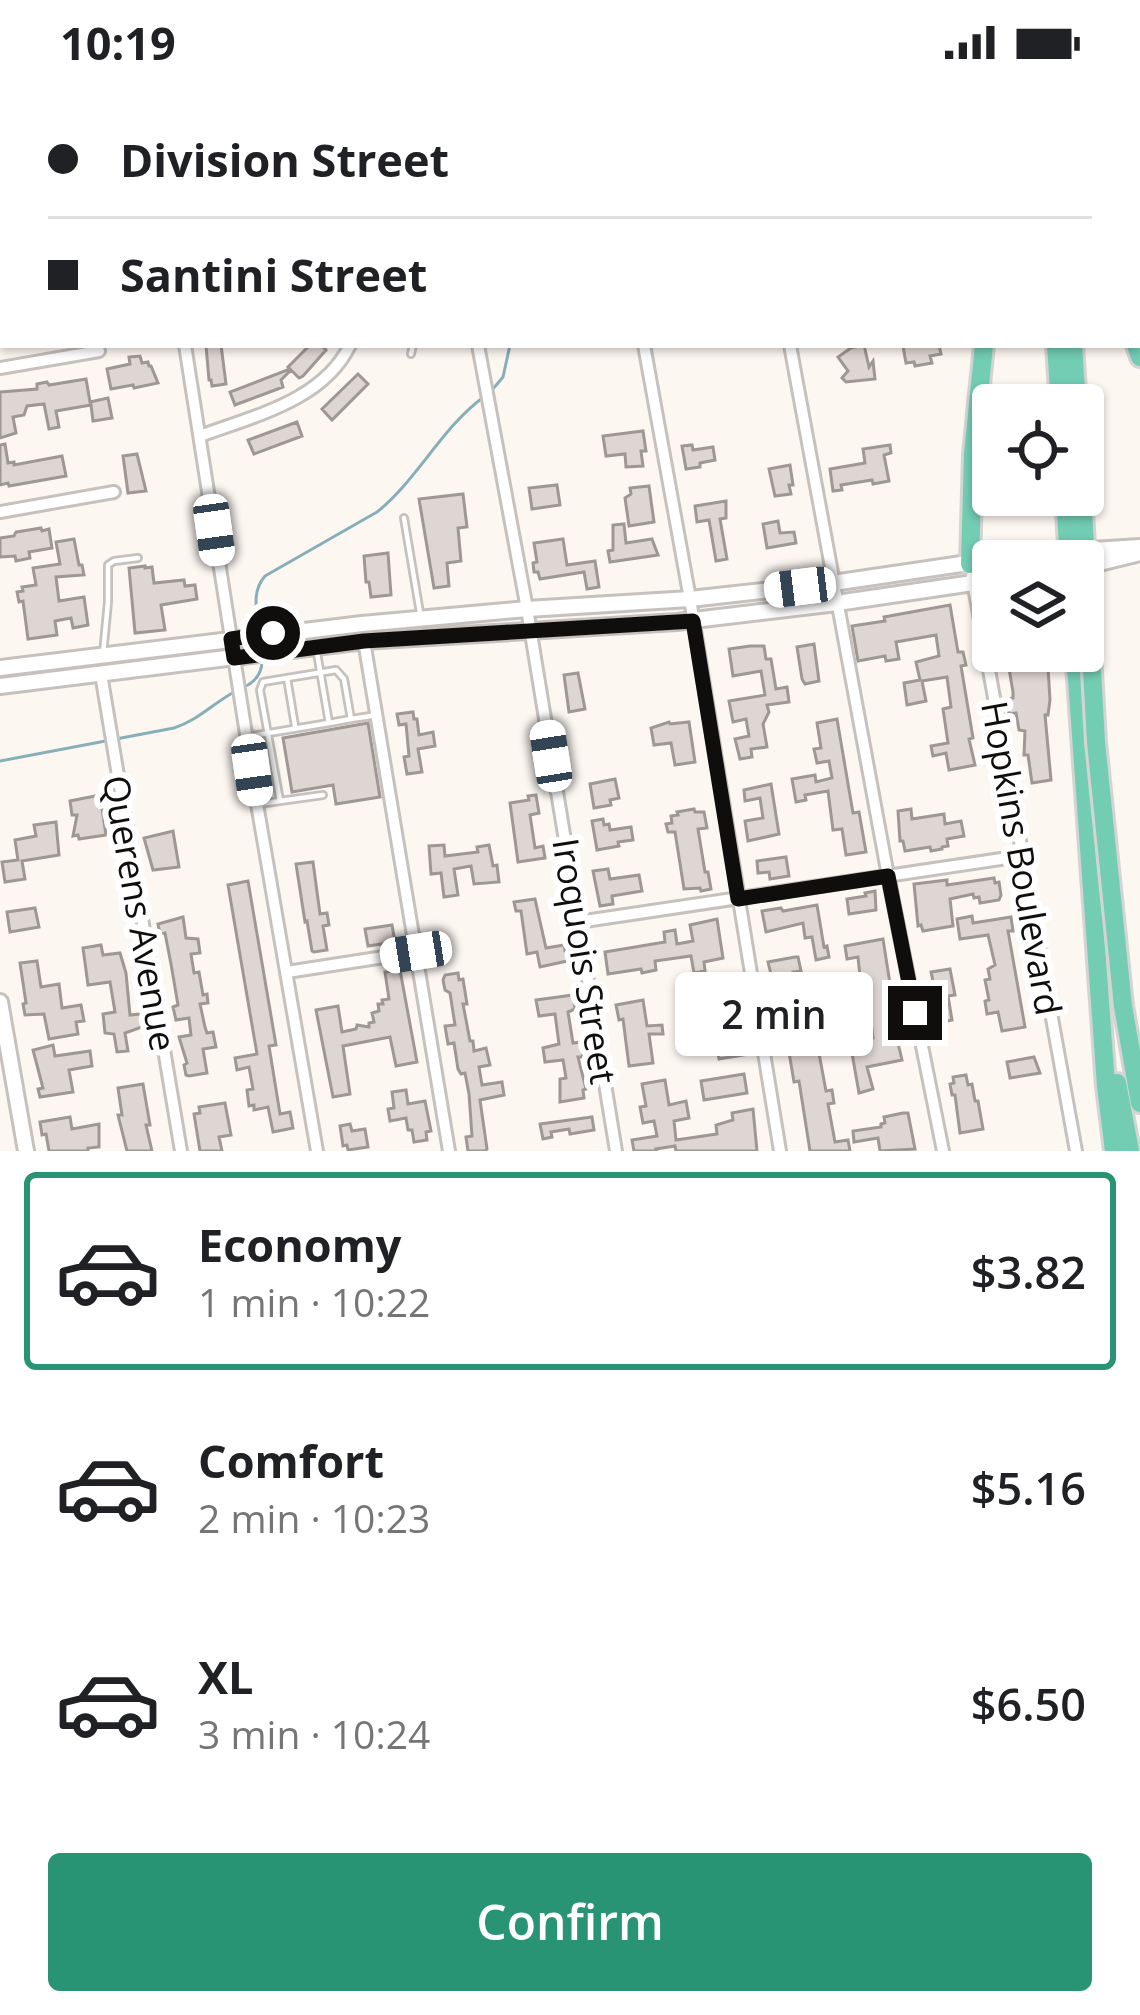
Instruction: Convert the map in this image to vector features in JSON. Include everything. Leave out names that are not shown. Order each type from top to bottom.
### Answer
[{"type":"highway","points":[[973,540],[984,348]]},
{"type":"highway","points":[[1056,348],[1059,384]]},
{"type":"highway","points":[[1073,348],[1076,384]]},
{"type":"highway","points":[[1083,516],[1100,784],[1123,1006],[1140,1102]]},
{"type":"highway","points":[[1076,672],[1114,1151]]},
{"type":"highway","points":[[1097,960],[1130,1151]]},
{"type":"highway","points":[[1123,1006],[1140,1072]]},
{"type":"main road","points":[[1104,551],[1140,550]]},
{"type":"main road","points":[[1104,561],[1140,550]]},
{"type":"main road","points":[[0,668],[273,633],[972,573]]},
{"type":"main road","points":[[0,686],[364,641],[693,621],[837,603],[972,573]]},
{"type":"main road","points":[[0,1002],[26,1151]]},
{"type":"street","points":[[185,348],[317,1151]]},
{"type":"street","points":[[200,436],[308,392],[348,348]]},
{"type":"street","name":"Iroquois Street","points":[[478,348],[527,609],[616,1151]]},
{"type":"street","points":[[645,348],[780,1151]]},
{"type":"street","points":[[791,348],[943,1151]]},
{"type":"street","points":[[0,368],[100,351]]},
{"type":"street","points":[[0,512],[114,492]]},
{"type":"street","points":[[364,641],[449,1151]]},
{"type":"street","name":"Hopkins Boulevard","points":[[989,672],[1076,1151]]},
{"type":"street","name":"Querens Avenue","points":[[101,674],[181,1151]]},
{"type":"street","points":[[578,922],[1021,856]]},
{"type":"street","points":[[286,972],[416,952]]},
{"type":"lane","points":[[411,354],[412,348]]},
{"type":"lane","points":[[404,518],[422,619]]},
{"type":"lane","points":[[103,655],[109,565],[137,558]]},
{"type":"lane","points":[[316,648],[329,723]]},
{"type":"lane","points":[[280,801],[260,691],[263,682],[336,670],[344,679],[351,719]]},
{"type":"lane","points":[[287,678],[296,728]]},
{"type":"lane","points":[[248,736],[377,716]]},
{"type":"lane","points":[[257,804],[323,795]]},
{"type":"building","points":[[206,348],[221,348],[226,384],[212,386]]},
{"type":"building","points":[[307,348],[326,350],[303,376],[291,370],[281,380],[283,387],[235,405],[230,392],[288,367]]},
{"type":"building","points":[[851,348],[865,348],[869,367],[873,361],[875,379],[846,382],[842,378],[848,371],[838,357]]},
{"type":"building","points":[[903,348],[940,348],[941,354],[930,356],[932,363],[906,363]]},
{"type":"building","points":[[140,356],[142,363],[151,366],[158,383],[111,389],[107,369],[130,364],[129,357]]},
{"type":"building","points":[[358,374],[368,384],[332,420],[322,409]]},
{"type":"building","points":[[86,379],[90,402],[108,398],[112,418],[93,421],[91,405],[56,411],[59,427],[49,429],[44,404],[27,406],[24,415],[13,417],[16,433],[0,438],[0,392]]},
{"type":"building","points":[[297,422],[302,436],[254,454],[248,440]]},
{"type":"building","points":[[643,431],[643,466],[626,467],[625,454],[606,456],[603,436]]},
{"type":"building","points":[[5,444],[8,463],[14,465],[62,456],[66,476],[0,485],[0,445]]},
{"type":"building","points":[[692,445],[693,450],[713,447],[715,460],[686,469],[682,446]]},
{"type":"building","points":[[890,445],[891,453],[884,455],[889,481],[841,485],[842,490],[833,491],[830,469],[865,463],[863,449]]},
{"type":"building","points":[[137,454],[146,491],[128,493],[123,456]]},
{"type":"building","points":[[790,465],[791,494],[775,496],[769,469]]},
{"type":"building","points":[[557,485],[560,505],[532,509],[529,488]]},
{"type":"building","points":[[649,486],[654,522],[629,526],[625,498],[630,488]]},
{"type":"building","points":[[463,494],[467,527],[458,528],[461,561],[447,563],[449,586],[434,588],[419,499]]},
{"type":"building","points":[[726,501],[726,518],[720,519],[727,559],[716,561],[709,520],[697,522],[695,506]]},
{"type":"building","points":[[778,521],[780,533],[794,532],[796,543],[767,548],[763,524]]},
{"type":"building","points":[[624,524],[626,543],[652,539],[658,555],[610,562],[613,525]]},
{"type":"building","points":[[49,529],[52,548],[29,552],[30,558],[16,561],[15,556],[0,557],[0,538]]},
{"type":"building","points":[[74,539],[84,575],[56,577],[59,601],[84,597],[88,625],[73,628],[71,618],[55,621],[57,635],[28,639],[23,601],[19,602],[17,592],[36,585],[33,568],[60,564],[56,542]]},
{"type":"building","points":[[563,539],[567,565],[595,561],[599,587],[587,589],[584,572],[540,579],[534,572],[534,543]]},
{"type":"building","points":[[388,553],[391,595],[371,597],[364,556]]},
{"type":"building","points":[[152,567],[154,583],[184,580],[185,586],[195,585],[197,599],[161,605],[165,630],[135,633],[129,568]]},
{"type":"building","points":[[950,605],[958,652],[963,652],[966,665],[961,666],[975,765],[949,770],[946,753],[933,756],[931,746],[948,743],[943,709],[951,707],[947,677],[922,681],[926,701],[907,705],[904,683],[920,680],[916,662],[939,656],[936,635],[896,642],[899,659],[886,661],[885,656],[858,661],[852,626]]},
{"type":"building","points":[[814,644],[819,681],[805,684],[797,647]]},
{"type":"building","points":[[764,646],[776,689],[787,687],[789,702],[767,705],[763,724],[767,747],[751,749],[752,757],[740,759],[735,739],[749,736],[746,719],[733,722],[729,701],[765,695],[761,671],[733,676],[729,649]]},
{"type":"building","points":[[1010,672],[1048,672],[1050,700],[1045,715],[1051,780],[1032,783],[1028,755],[1024,755],[1025,731],[1019,730],[1016,713],[1009,714],[1007,699],[1013,698]]},
{"type":"building","points":[[578,673],[585,709],[569,712],[564,675]]},
{"type":"building","points":[[413,712],[419,735],[433,732],[435,746],[418,749],[422,772],[407,774],[406,724],[399,725],[397,714]]},
{"type":"building","points":[[837,719],[853,813],[859,812],[866,852],[846,855],[842,829],[833,830],[828,791],[805,795],[806,800],[796,802],[792,779],[832,778],[829,761],[817,763],[814,749],[821,748],[817,723]]},
{"type":"building","points":[[689,722],[695,762],[675,765],[671,743],[654,745],[651,728]]},
{"type":"building","points":[[368,723],[380,797],[336,804],[333,785],[292,792],[283,738]]},
{"type":"building","points":[[615,779],[619,798],[594,808],[590,784]]},
{"type":"building","points":[[771,784],[779,834],[748,841],[745,821],[763,818],[760,798],[745,801],[744,790]]},
{"type":"building","points":[[100,795],[106,835],[73,836],[77,815],[72,815],[70,801]]},
{"type":"building","points":[[536,795],[539,813],[530,815],[535,848],[543,846],[545,858],[518,862],[510,803]]},
{"type":"building","points":[[911,809],[912,819],[944,814],[945,824],[961,821],[964,836],[947,839],[948,846],[942,849],[905,851],[898,811]]},
{"type":"building","points":[[677,812],[704,812],[707,828],[698,829],[711,889],[701,891],[684,889],[675,832],[668,832],[666,824],[672,823],[671,816]]},
{"type":"building","points":[[603,819],[610,830],[631,827],[633,840],[597,850],[592,821]]},
{"type":"building","points":[[56,822],[59,855],[22,861],[25,879],[5,882],[2,862],[18,860],[15,840],[36,836],[34,825]]},
{"type":"building","points":[[173,831],[179,867],[153,870],[144,838]]},
{"type":"building","points":[[444,845],[445,856],[478,852],[477,847],[489,845],[499,882],[474,884],[471,866],[454,869],[458,895],[444,897],[441,873],[431,874],[429,846]]},
{"type":"building","points":[[786,857],[789,876],[770,879],[769,872],[758,873],[757,861]]},
{"type":"building","points":[[313,862],[320,914],[327,913],[329,925],[323,926],[327,950],[314,952],[296,864]]},
{"type":"building","points":[[608,869],[610,879],[639,875],[642,891],[612,896],[613,904],[600,906],[593,871]]},
{"type":"building","points":[[994,878],[999,882],[999,900],[980,903],[973,894],[950,899],[953,926],[923,931],[918,926],[914,884]]},
{"type":"building","points":[[248,881],[276,1045],[269,1046],[280,1114],[290,1112],[293,1128],[273,1132],[268,1107],[254,1110],[254,1105],[249,1106],[247,1090],[253,1089],[249,1067],[237,1070],[235,1058],[257,1054],[228,885]]},
{"type":"building","points":[[875,891],[876,910],[849,914],[847,899]]},
{"type":"building","points":[[535,899],[546,948],[564,945],[567,961],[540,967],[537,952],[527,954],[521,911],[516,911],[514,902]]},
{"type":"building","points":[[817,905],[829,957],[816,960],[812,937],[805,938],[803,923],[766,932],[762,911]]},
{"type":"building","points":[[35,908],[39,927],[10,932],[7,912]]},
{"type":"building","points":[[972,916],[973,923],[1011,917],[1013,931],[1008,931],[1025,1027],[1002,1031],[998,1012],[987,1014],[985,980],[990,979],[988,969],[995,965],[988,935],[960,939],[957,919]]},
{"type":"building","points":[[183,917],[186,938],[198,939],[200,953],[191,954],[194,973],[199,972],[203,995],[207,994],[208,1003],[200,1004],[216,1047],[203,1049],[207,1073],[189,1076],[179,1037],[191,1035],[189,1018],[176,1020],[171,964],[165,933],[160,934],[158,924]]},
{"type":"building","points":[[717,919],[723,958],[704,962],[705,971],[694,973],[691,956],[655,961],[656,970],[608,974],[605,952],[665,942],[664,932],[675,930],[677,944],[693,941],[690,925]]},
{"type":"building","points":[[392,925],[395,942],[368,946],[365,929]]},
{"type":"building","points":[[883,939],[902,1060],[867,1067],[873,1089],[859,1093],[850,1042],[873,1038],[870,1014],[864,1015],[858,957],[847,959],[845,946]]},
{"type":"building","points":[[101,945],[103,955],[120,953],[130,1015],[140,1014],[142,1027],[125,1033],[128,1051],[117,1052],[114,1034],[105,1033],[103,1014],[115,1012],[110,982],[88,985],[83,948]]},
{"type":"building","points":[[798,957],[801,971],[793,972],[795,1007],[810,1004],[815,1031],[826,1038],[827,1047],[818,1048],[826,1091],[832,1090],[834,1103],[828,1104],[835,1142],[848,1140],[850,1151],[810,1151],[799,1081],[794,1082],[780,999],[768,962]]},
{"type":"building","points":[[37,961],[41,987],[59,984],[62,1008],[81,1005],[84,1021],[76,1022],[78,1034],[49,1039],[44,1014],[25,1015],[20,963]]},
{"type":"building","points":[[950,969],[955,995],[948,996],[952,1020],[937,1023],[931,972]]},
{"type":"building","points":[[400,970],[417,1062],[396,1066],[390,1037],[343,1046],[350,1094],[333,1097],[316,1010],[338,1006],[342,1032],[357,1025],[369,1027],[378,1004],[389,999],[385,972]]},
{"type":"building","points":[[458,973],[459,980],[463,979],[470,1041],[474,1051],[486,1048],[490,1065],[479,1067],[482,1085],[502,1082],[504,1095],[480,1100],[485,1151],[468,1151],[466,1137],[472,1136],[469,1094],[445,1026],[455,1025],[443,980],[445,975]]},
{"type":"building","points":[[733,990],[735,1002],[700,1012],[702,995]]},
{"type":"building","points":[[573,995],[575,1009],[568,1012],[573,1043],[581,1042],[583,1057],[578,1057],[586,1089],[584,1098],[560,1102],[560,1079],[566,1078],[563,1060],[545,1062],[543,1048],[559,1044],[555,1014],[539,1016],[536,1000]]},
{"type":"building","points":[[643,1000],[647,1026],[662,1025],[663,1034],[649,1034],[653,1063],[629,1066],[623,1019],[619,1020],[616,1005]]},
{"type":"building","points":[[726,1035],[727,1042],[740,1040],[743,1055],[719,1059],[715,1037]]},
{"type":"building","points":[[53,1045],[55,1056],[90,1051],[92,1066],[69,1070],[73,1092],[40,1097],[38,1089],[43,1088],[33,1050]]},
{"type":"building","points":[[1034,1057],[1040,1073],[1010,1078],[1007,1062]]},
{"type":"building","points":[[744,1074],[747,1093],[704,1100],[701,1081]]},
{"type":"building","points":[[966,1075],[978,1101],[983,1129],[960,1133],[950,1084],[953,1077]]},
{"type":"building","points":[[665,1080],[669,1105],[686,1101],[689,1118],[674,1121],[676,1140],[717,1134],[716,1125],[733,1120],[732,1113],[753,1109],[757,1151],[676,1151],[675,1146],[634,1151],[632,1140],[657,1136],[654,1121],[643,1123],[642,1084]]},
{"type":"building","points":[[143,1084],[152,1151],[127,1151],[118,1115],[122,1115],[118,1088]]},
{"type":"building","points":[[406,1090],[408,1104],[425,1101],[431,1131],[426,1132],[427,1140],[414,1142],[406,1118],[390,1121],[392,1092]]},
{"type":"building","points":[[225,1103],[231,1135],[219,1137],[222,1151],[200,1151],[194,1114],[200,1113],[199,1107]]},
{"type":"building","points":[[908,1113],[915,1149],[880,1151],[878,1138],[854,1142],[853,1131],[881,1127],[884,1117]]},
{"type":"building","points":[[70,1117],[72,1129],[99,1124],[99,1147],[49,1151],[40,1122]]},
{"type":"building","points":[[592,1117],[594,1130],[551,1132],[552,1137],[543,1139],[540,1124]]},
{"type":"building","points":[[350,1124],[352,1131],[365,1129],[368,1147],[348,1150],[343,1146],[340,1126]]},
{"type":"waterway","points":[[492,390],[503,377],[509,348]]},
{"type":"waterway","points":[[259,629],[256,595],[265,576],[377,512],[485,396]]},
{"type":"waterway","points":[[244,687],[258,675],[262,657]]},
{"type":"waterway","points":[[0,761],[174,728],[236,691]]},
{"type":"route","points":[[273,633],[231,639],[234,658],[364,641],[693,621],[738,899],[888,876],[915,1013]]}]
